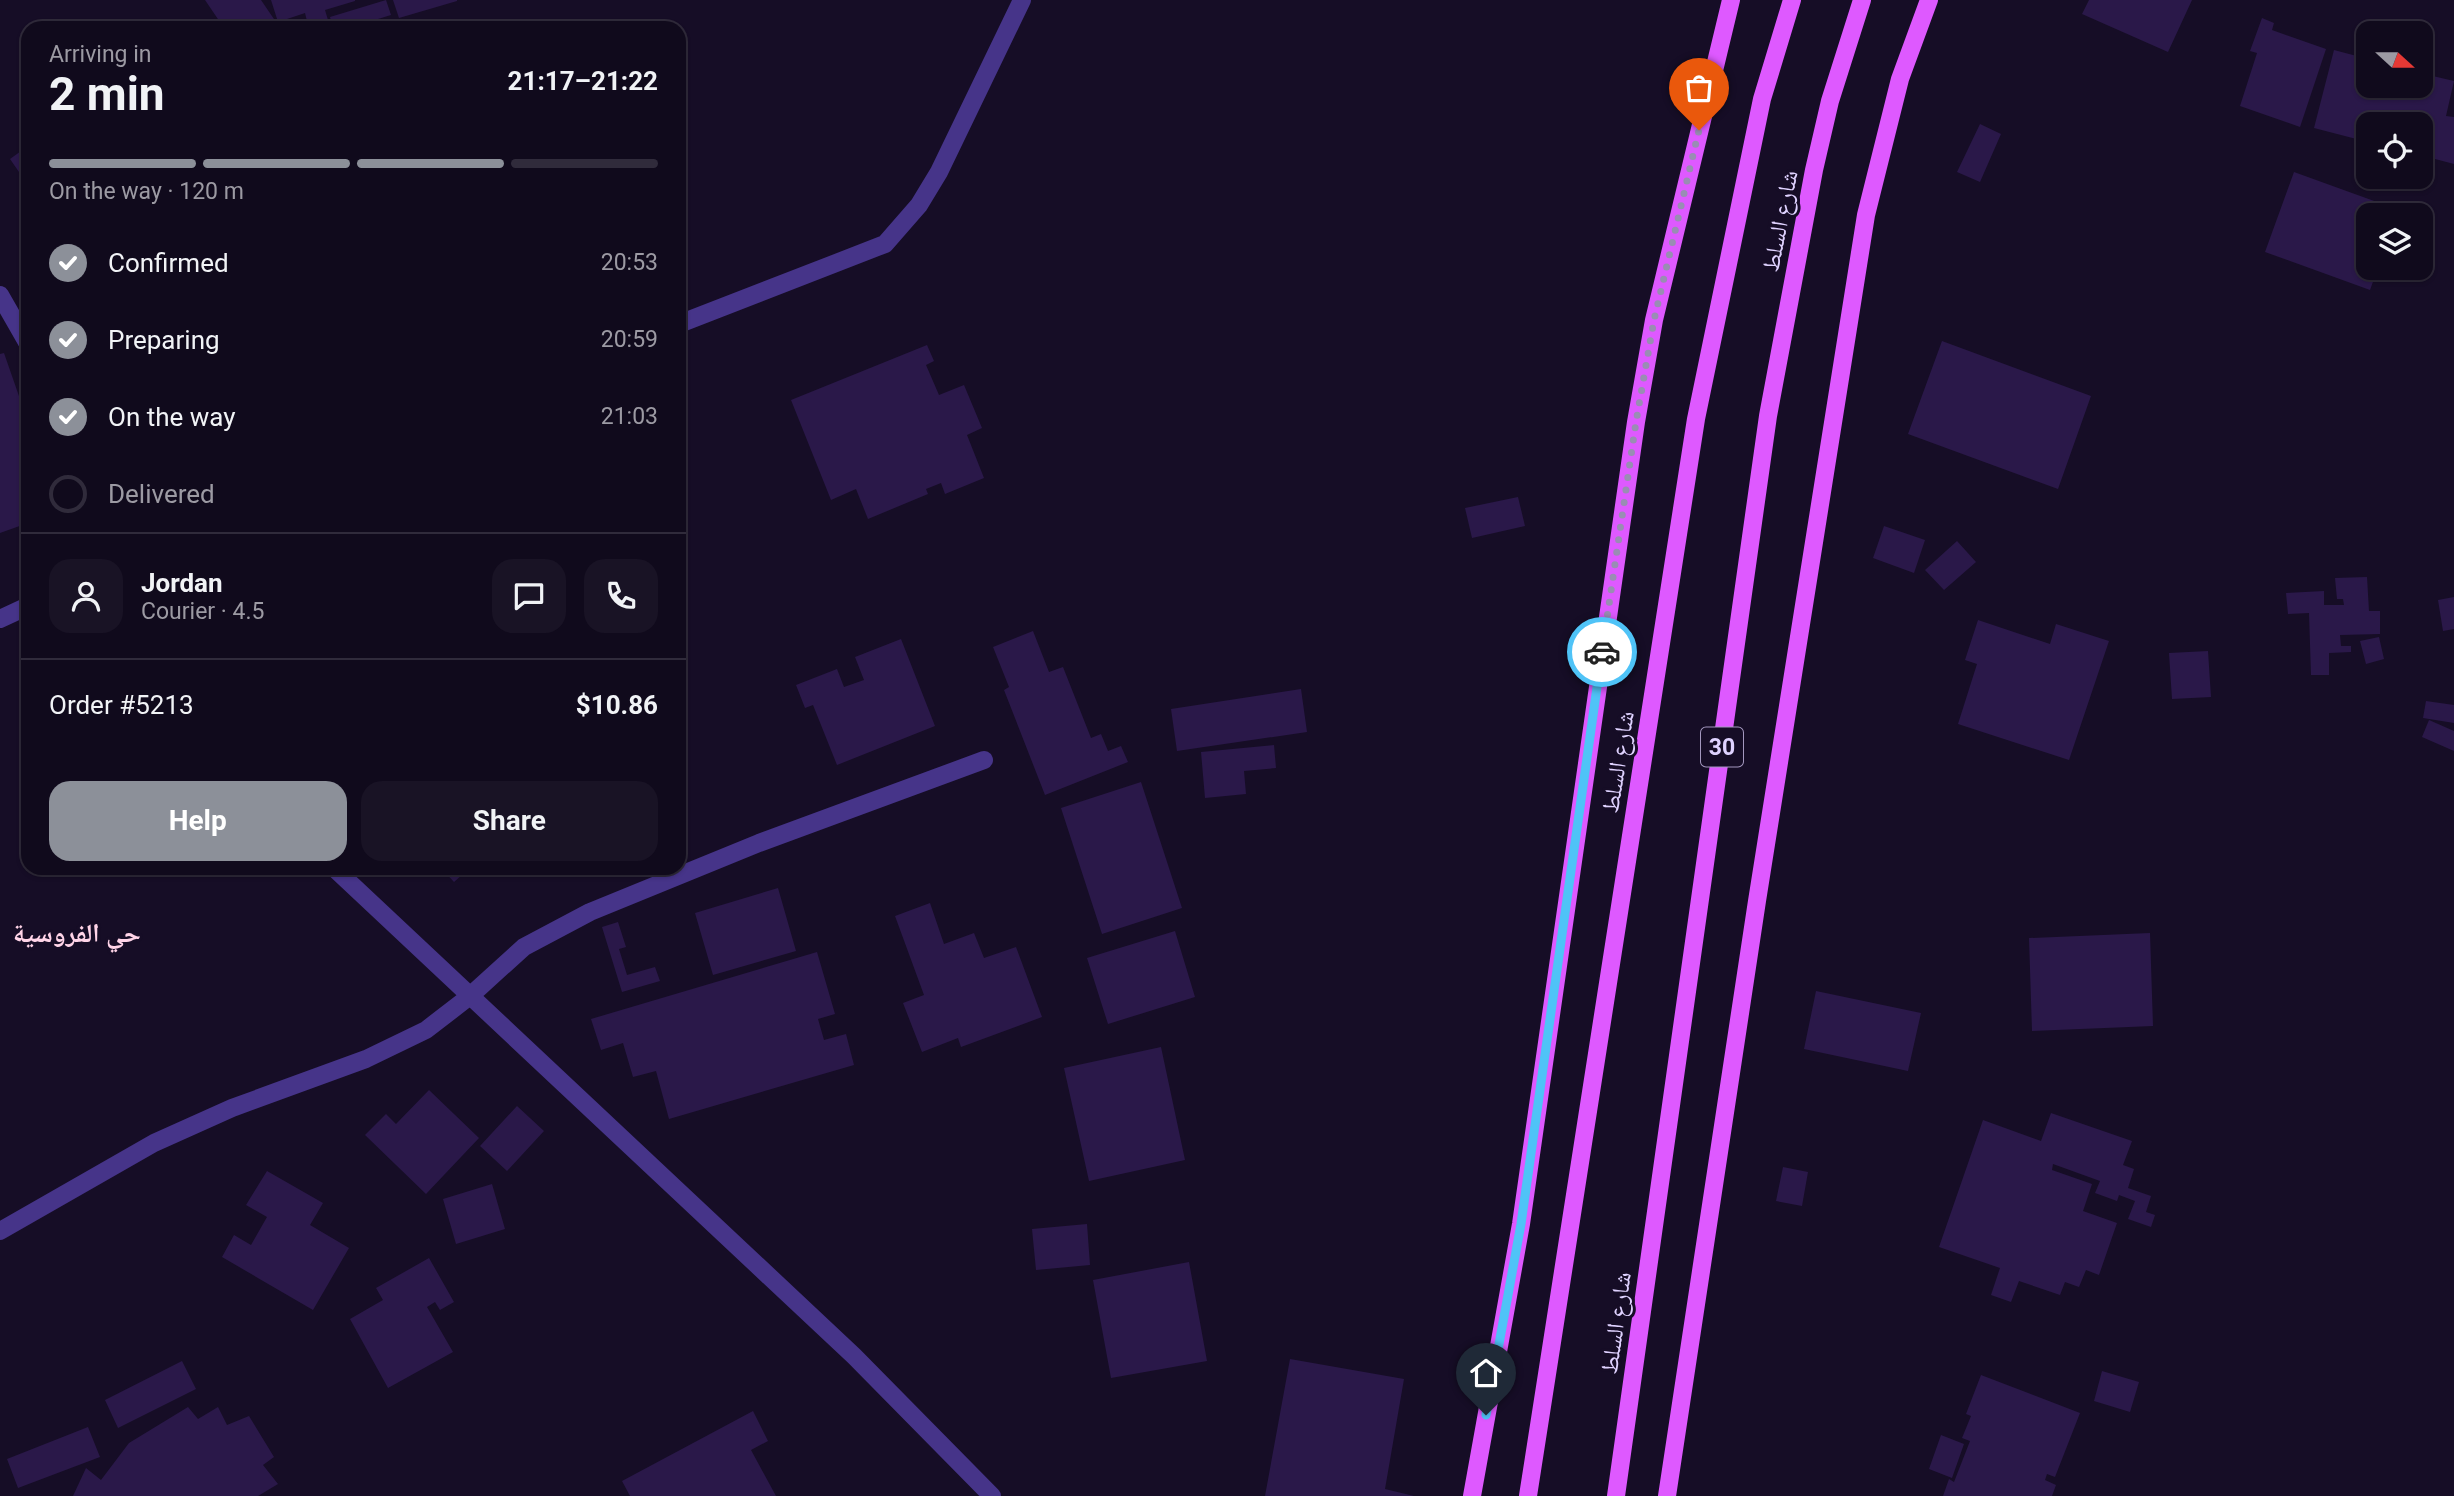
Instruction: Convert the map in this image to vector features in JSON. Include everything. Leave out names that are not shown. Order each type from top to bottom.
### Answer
[{"type":"main road","points":[[1472,1496],[1521,1224],[1636,422],[1654,320],[1731,0]]},
{"type":"main road","name":"شارع السلط","points":[[1528,1496],[1696,419],[1762,99],[1792,0]]},
{"type":"main road","name":"شارع السلط","points":[[1616,1496],[1768,416],[1814,170],[1830,101],[1862,0]]},
{"type":"main road","points":[[1667,1496],[1756,901],[1866,215],[1900,79],[1929,0]]},
{"type":"street","points":[[686,321],[885,244],[919,205],[939,173],[1022,0]]},
{"type":"street","points":[[0,295],[21,332]]},
{"type":"street","points":[[0,619],[21,609]]},
{"type":"street","points":[[686,873],[984,760]]},
{"type":"street","points":[[341,875],[844,1346],[992,1496]]},
{"type":"street","points":[[0,1231],[154,1143],[232,1108],[366,1059],[426,1030],[470,996],[524,947],[590,912],[682,875]]},
{"type":"building","points":[[205,0],[261,0],[275,21],[219,21]]},
{"type":"building","points":[[271,0],[355,0],[325,10],[328,20],[307,21],[305,13],[278,21]]},
{"type":"building","points":[[386,0],[391,15],[372,21],[331,21],[330,17]]},
{"type":"building","points":[[393,0],[457,0],[457,1],[399,18]]},
{"type":"building","points":[[2089,0],[2192,0],[2168,52],[2082,14]]},
{"type":"building","points":[[2262,18],[2274,23],[2272,30],[2326,49],[2300,127],[2240,106],[2257,53],[2250,51]]},
{"type":"building","points":[[2334,50],[2356,56],[2356,98],[2433,98],[2433,76],[2454,81],[2446,116],[2454,117],[2454,164],[2433,158],[2433,112],[2356,112],[2356,139],[2314,128]]},
{"type":"building","points":[[1980,124],[2001,134],[1980,182],[1957,172]]},
{"type":"building","points":[[21,151],[21,175],[10,159]]},
{"type":"building","points":[[2294,172],[2380,203],[2356,203],[2356,280],[2374,280],[2370,290],[2265,252]]},
{"type":"building","points":[[1942,341],[2091,396],[2058,489],[1908,434]]},
{"type":"building","points":[[927,345],[934,361],[926,365],[939,395],[964,385],[982,428],[967,435],[984,478],[945,494],[941,483],[926,489],[928,494],[868,519],[856,489],[831,500],[791,400]]},
{"type":"building","points":[[4,353],[21,402],[21,526],[0,533],[0,354]]},
{"type":"building","points":[[1518,497],[1525,526],[1472,538],[1465,508]]},
{"type":"building","points":[[1884,526],[1925,540],[1914,573],[1873,558]]},
{"type":"building","points":[[1957,541],[1976,562],[1944,590],[1925,570]]},
{"type":"building","points":[[2367,577],[2369,611],[2380,611],[2380,634],[2340,635],[2341,646],[2351,646],[2351,652],[2329,653],[2329,675],[2311,675],[2309,613],[2288,614],[2286,593],[2324,591],[2324,605],[2344,605],[2343,599],[2337,599],[2335,578]]},
{"type":"building","points":[[2454,597],[2454,629],[2443,631],[2438,600]]},
{"type":"building","points":[[1978,620],[2050,644],[2056,624],[2109,641],[2069,760],[1958,724],[1977,664],[1965,660]]},
{"type":"building","points":[[1033,631],[1049,672],[1063,667],[1091,738],[1101,734],[1108,751],[1121,746],[1128,762],[1045,795],[1004,690],[1009,687],[993,647]]},
{"type":"building","points":[[2379,637],[2384,659],[2366,664],[2360,641]]},
{"type":"building","points":[[901,639],[935,726],[837,765],[813,705],[805,708],[796,685],[837,669],[844,687],[864,680],[855,657]]},
{"type":"building","points":[[2208,651],[2211,697],[2172,699],[2169,653]]},
{"type":"building","points":[[1301,689],[1307,732],[1177,751],[1171,709]]},
{"type":"building","points":[[2426,701],[2454,705],[2454,723],[2423,718]]},
{"type":"building","points":[[2429,720],[2454,731],[2454,751],[2422,737]]},
{"type":"building","points":[[1274,745],[1276,768],[1244,771],[1246,794],[1205,798],[1201,752]]},
{"type":"building","points":[[1141,782],[1182,908],[1102,934],[1061,808]]},
{"type":"building","points":[[448,875],[462,875],[454,882]]},
{"type":"building","points":[[778,888],[796,951],[713,975],[695,913]]},
{"type":"building","points":[[930,903],[944,944],[974,933],[984,958],[1016,947],[1042,1017],[961,1047],[958,1038],[922,1052],[903,1003],[924,995],[895,916]]},
{"type":"building","points":[[618,922],[626,947],[619,949],[627,975],[655,967],[660,981],[622,992],[602,927]]},
{"type":"building","points":[[1175,931],[1195,997],[1108,1024],[1087,958]]},
{"type":"building","points":[[2150,933],[2153,1026],[2032,1031],[2029,938]]},
{"type":"building","points":[[817,952],[835,1014],[818,1019],[824,1040],[846,1034],[854,1065],[669,1119],[656,1071],[633,1077],[623,1043],[601,1050],[591,1019]]},
{"type":"building","points":[[1816,991],[1921,1013],[1908,1071],[1804,1049]]},
{"type":"building","points":[[1161,1047],[1185,1160],[1089,1181],[1064,1068]]},
{"type":"building","points":[[429,1090],[479,1138],[426,1194],[365,1135],[386,1114],[396,1124]]},
{"type":"building","points":[[517,1106],[544,1131],[507,1171],[480,1146]]},
{"type":"building","points":[[2051,1113],[2132,1141],[2123,1165],[2134,1169],[2128,1188],[2151,1196],[2146,1212],[2155,1215],[2151,1227],[2128,1219],[2135,1201],[2119,1195],[2117,1201],[2095,1193],[2100,1181],[2053,1164],[2052,1170],[2092,1184],[2083,1211],[2117,1223],[2099,1275],[2086,1270],[2079,1287],[2065,1282],[2060,1295],[2019,1281],[2011,1302],[1991,1295],[2000,1268],[1939,1247],[1983,1120],[2041,1141]]},
{"type":"building","points":[[1783,1167],[1808,1172],[1802,1206],[1776,1201]]},
{"type":"building","points":[[267,1171],[323,1203],[310,1225],[349,1248],[313,1310],[222,1257],[234,1235],[251,1245],[267,1217],[246,1205]]},
{"type":"building","points":[[492,1184],[505,1229],[456,1244],[443,1199]]},
{"type":"building","points":[[1087,1224],[1090,1265],[1036,1270],[1032,1229]]},
{"type":"building","points":[[429,1258],[454,1302],[440,1310],[435,1302],[427,1307],[453,1352],[388,1388],[350,1319],[383,1300],[376,1288]]},
{"type":"building","points":[[1189,1262],[1207,1361],[1111,1378],[1093,1280]]},
{"type":"building","points":[[1290,1359],[1404,1379],[1385,1489],[1414,1496],[1265,1496]]},
{"type":"building","points":[[182,1361],[196,1389],[118,1428],[105,1400]]},
{"type":"building","points":[[2102,1371],[2139,1382],[2130,1412],[2094,1401]]},
{"type":"building","points":[[1981,1375],[2080,1413],[2055,1477],[2047,1474],[2045,1480],[2056,1485],[2052,1496],[1943,1496],[1949,1479],[1954,1482],[1970,1441],[1962,1438],[1971,1416],[1966,1414]]},
{"type":"building","points":[[188,1407],[198,1419],[218,1407],[227,1425],[249,1416],[274,1457],[263,1465],[278,1484],[258,1496],[73,1496],[86,1468],[101,1480],[129,1443]]},
{"type":"building","points":[[753,1411],[768,1441],[751,1450],[776,1496],[630,1496],[622,1481]]},
{"type":"building","points":[[88,1427],[100,1457],[18,1488],[7,1459]]},
{"type":"building","points":[[1941,1435],[1964,1444],[1952,1478],[1929,1469]]},
{"type":"way so far","points":[[1602,652],[1654,320],[1699,130]]},
{"type":"district","name":"حي الفروسية","points":[[77,933]]},
{"type":"route","points":[[1486,1415],[1521,1224],[1602,652]]}]
